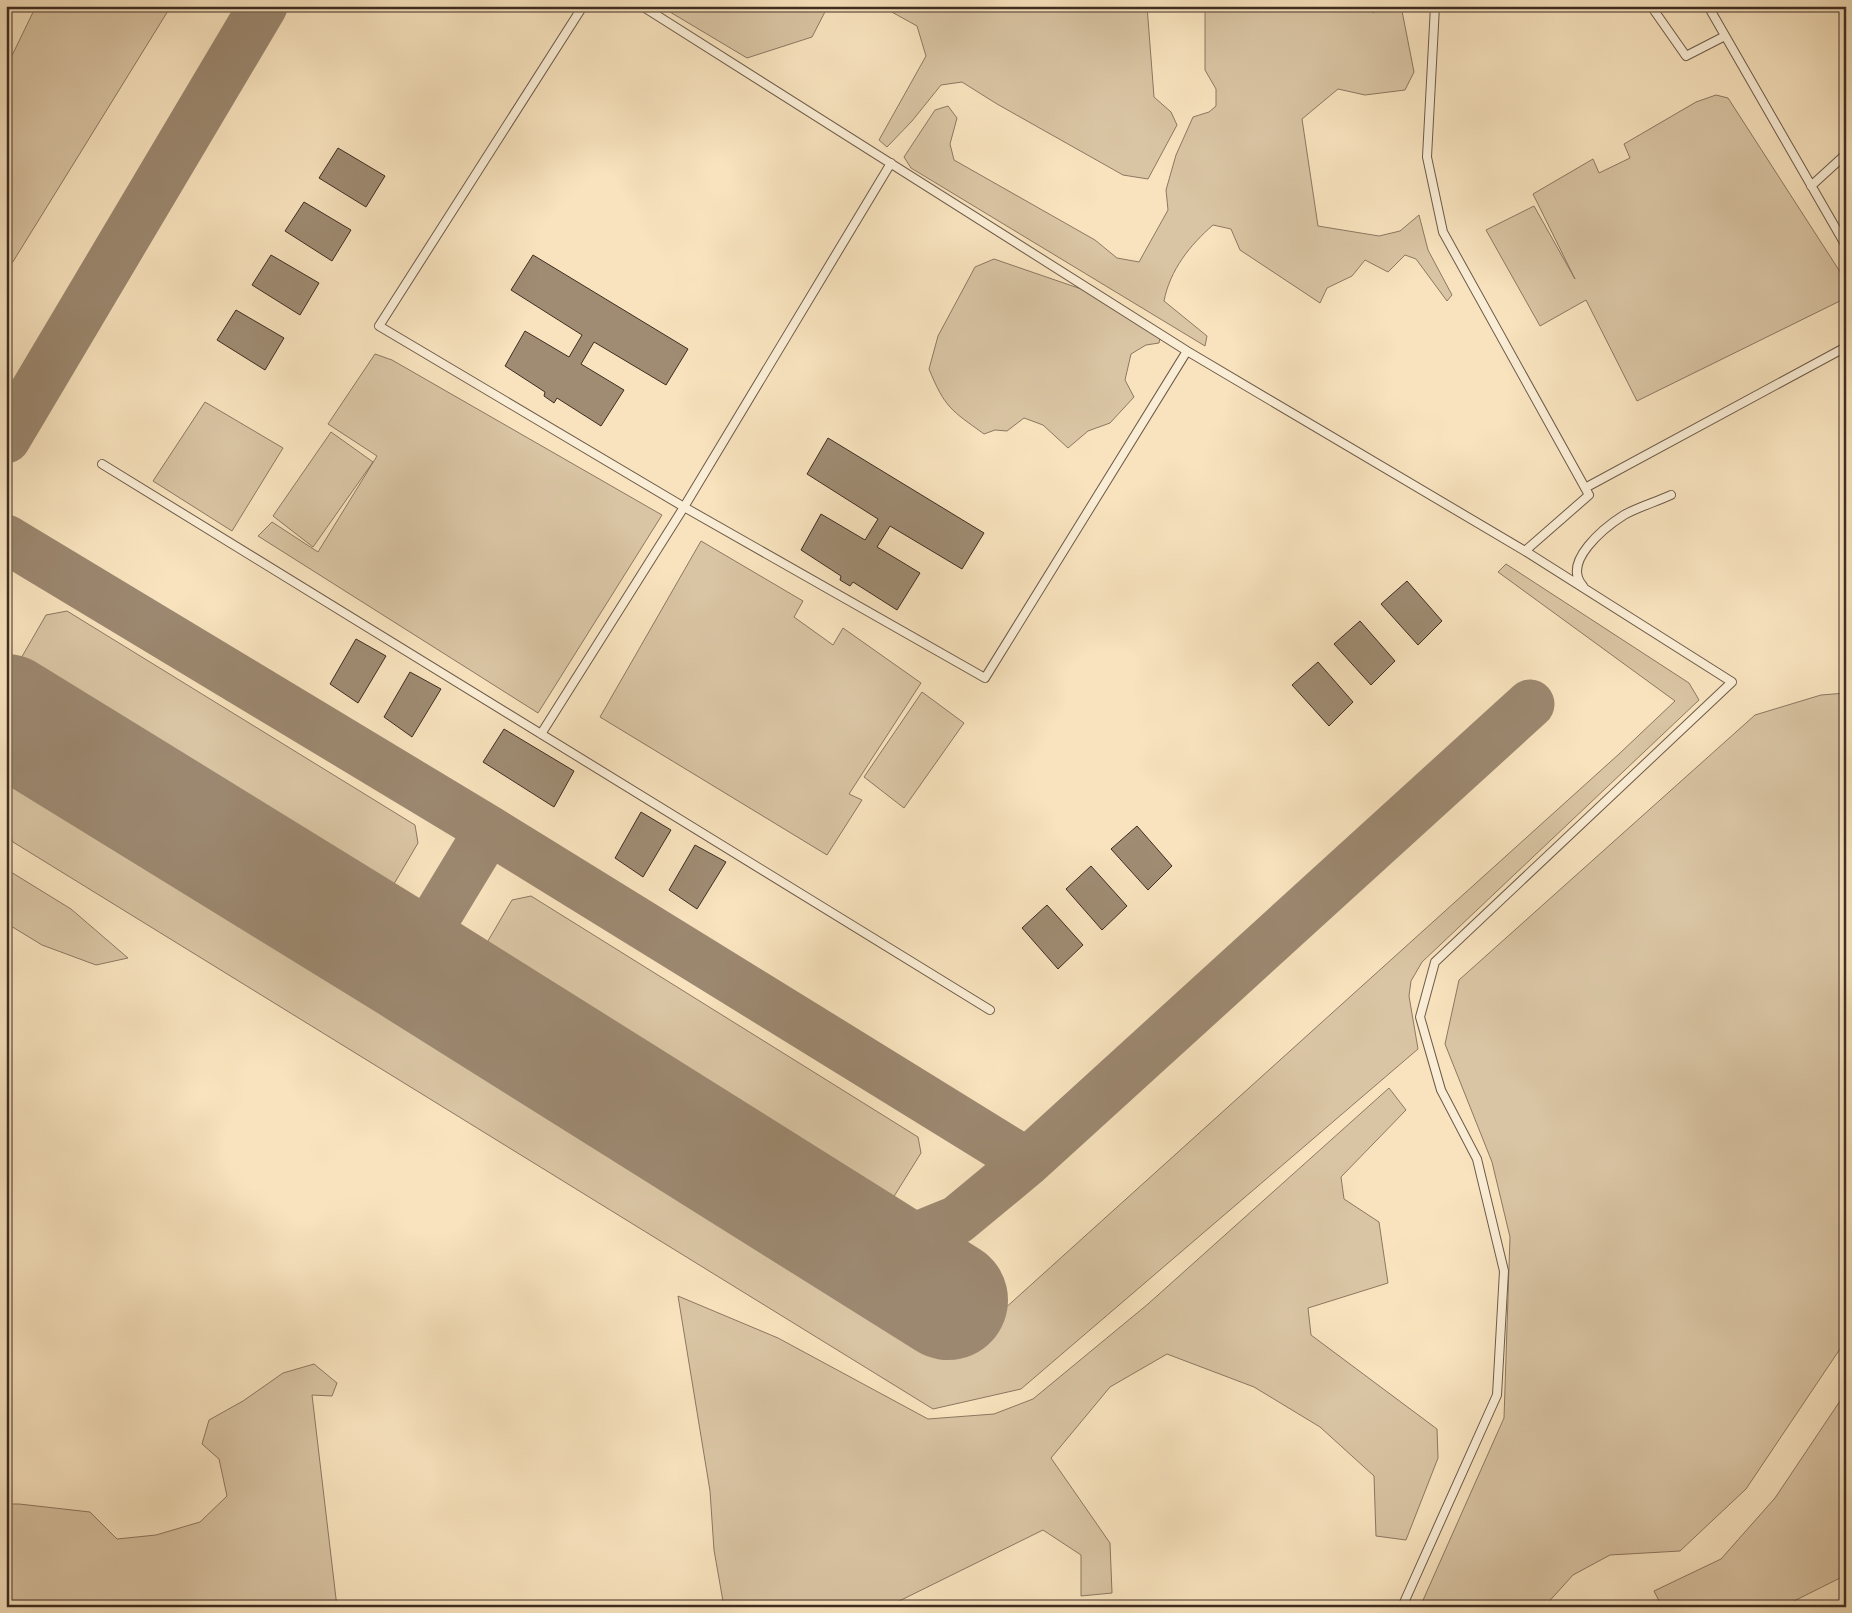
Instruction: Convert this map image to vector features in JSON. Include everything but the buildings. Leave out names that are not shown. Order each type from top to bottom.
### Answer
[{"type":"lane","points":[[583,6],[378,326],[684,507],[985,678],[1188,351]]},
{"type":"lane","points":[[642,6],[1188,351],[1525,551],[1732,682],[1435,962],[1420,1017],[1441,1090],[1476,1159],[1504,1271],[1497,1395],[1402,1607]]},
{"type":"lane","points":[[1435,6],[1427,157],[1443,232],[1589,495],[1525,551]]},
{"type":"lane","points":[[1651,6],[1686,56],[1725,36]]},
{"type":"lane","points":[[1708,6],[1846,246]]},
{"type":"lane","points":[[1811,186],[1846,154]]},
{"type":"lane","points":[[541,734],[684,507],[891,163]]},
{"type":"lane","points":[[1585,488],[1846,347]]},
{"type":"lane","points":[[102,464],[990,1010]]},
{"type":"lane","points":[[1588,591],[1578,580],[1577,566],[1584,549],[1624,515],[1670,495]]},
{"type":"shaded area","points":[[36,6],[171,6],[6,273],[6,68]]},
{"type":"shaded area","points":[[660,6],[828,6],[812,37],[747,58]]},
{"type":"shaded area","points":[[881,6],[1147,6],[1154,97],[1171,112],[1177,125],[1148,179],[1123,175],[997,104],[962,82],[941,85],[912,121],[887,147],[879,140],[926,56],[917,26]]},
{"type":"shaded area","points":[[1205,6],[1369,6],[1373,13],[1385,6],[1396,6],[1402,11],[1414,72],[1405,90],[1365,95],[1338,89],[1302,119],[1318,226],[1379,236],[1400,231],[1419,215],[1428,250],[1452,295],[1447,301],[1416,259],[1405,255],[1388,272],[1365,260],[1352,276],[1327,288],[1320,303],[1240,250],[1231,229],[1213,225],[1196,241],[1182,259],[1171,279],[1164,301],[1207,336],[1205,346],[911,168],[904,157],[935,110],[948,106],[957,118],[950,144],[954,160],[1095,240],[1117,258],[1139,262],[1168,210],[1166,190],[1176,155],[1193,117],[1209,112],[1216,106],[1216,89],[1205,70]]},
{"type":"shaded area","points":[[1716,95],[1728,98],[1846,281],[1846,298],[1637,401],[1586,300],[1540,326],[1486,230],[1534,206],[1575,279],[1533,194],[1593,159],[1599,173],[1630,158],[1624,144],[1696,102]]},
{"type":"shaded area","points":[[994,259],[1087,291],[1161,334],[1159,343],[1146,345],[1131,354],[1125,380],[1134,397],[1110,423],[1088,431],[1068,448],[1043,425],[1024,418],[1007,431],[995,430],[984,434],[950,407],[929,369],[938,336],[975,267]]},
{"type":"shaded area","points":[[375,354],[392,360],[662,515],[538,713],[258,536],[272,522],[318,552],[377,456],[328,424]]},
{"type":"shaded area","points":[[205,402],[283,448],[232,531],[153,481]]},
{"type":"shaded area","points":[[331,432],[373,462],[313,547],[273,516]]},
{"type":"shaded area","points":[[701,541],[803,601],[794,617],[833,645],[843,628],[921,683],[849,794],[862,800],[827,855],[600,717]]},
{"type":"shaded area","points":[[1506,564],[1689,683],[1699,700],[1422,962],[1411,981],[1409,996],[1418,1049],[1021,1389],[933,1409],[13,842],[6,823],[6,762],[961,1348],[1619,754],[1675,701],[1498,572]]},
{"type":"shaded area","points":[[67,611],[415,825],[418,843],[391,889],[373,892],[25,678],[20,660],[46,615]]},
{"type":"shaded area","points":[[922,692],[964,723],[904,808],[864,777]]},
{"type":"shaded area","points":[[1846,693],[1846,1340],[1746,1489],[1680,1551],[1610,1555],[1573,1575],[1544,1607],[1420,1607],[1504,1418],[1510,1237],[1492,1162],[1445,1044],[1459,980],[1755,715],[1821,695]]},
{"type":"shaded area","points":[[6,869],[71,909],[128,958],[96,965],[42,945],[6,923]]},
{"type":"shaded area","points":[[531,896],[918,1137],[921,1153],[893,1198],[872,1200],[488,962],[485,946],[512,900]]},
{"type":"shaded area","points":[[1389,1088],[1406,1110],[1341,1177],[1344,1199],[1379,1222],[1388,1283],[1308,1308],[1311,1335],[1437,1429],[1438,1458],[1406,1540],[1376,1536],[1374,1476],[1320,1427],[1254,1387],[1167,1354],[1110,1387],[1051,1458],[1110,1543],[1112,1593],[1081,1596],[1081,1555],[1043,1530],[887,1607],[724,1607],[714,1550],[710,1491],[678,1296],[778,1338],[928,1419],[994,1414],[1033,1399],[1148,1304]]},
{"type":"shaded area","points":[[314,1364],[337,1383],[332,1396],[312,1395],[337,1607],[6,1607],[6,1504],[90,1512],[117,1539],[156,1535],[200,1522],[227,1496],[219,1459],[202,1444],[209,1420],[243,1401],[283,1373]]},
{"type":"shaded area","points":[[1846,1392],[1846,1575],[1782,1607],[1662,1607],[1654,1591],[1721,1559],[1775,1498]]},
{"type":"taxiway","points":[[6,439],[263,6]]},
{"type":"taxiway","points":[[6,539],[489,830],[1027,1162]]},
{"type":"taxiway","points":[[873,1254],[957,1220],[1027,1162],[1530,704]]},
{"type":"taxiway","points":[[409,962],[489,830]]},
{"type":"runway","points":[[6,714],[409,962],[948,1300]]}]
